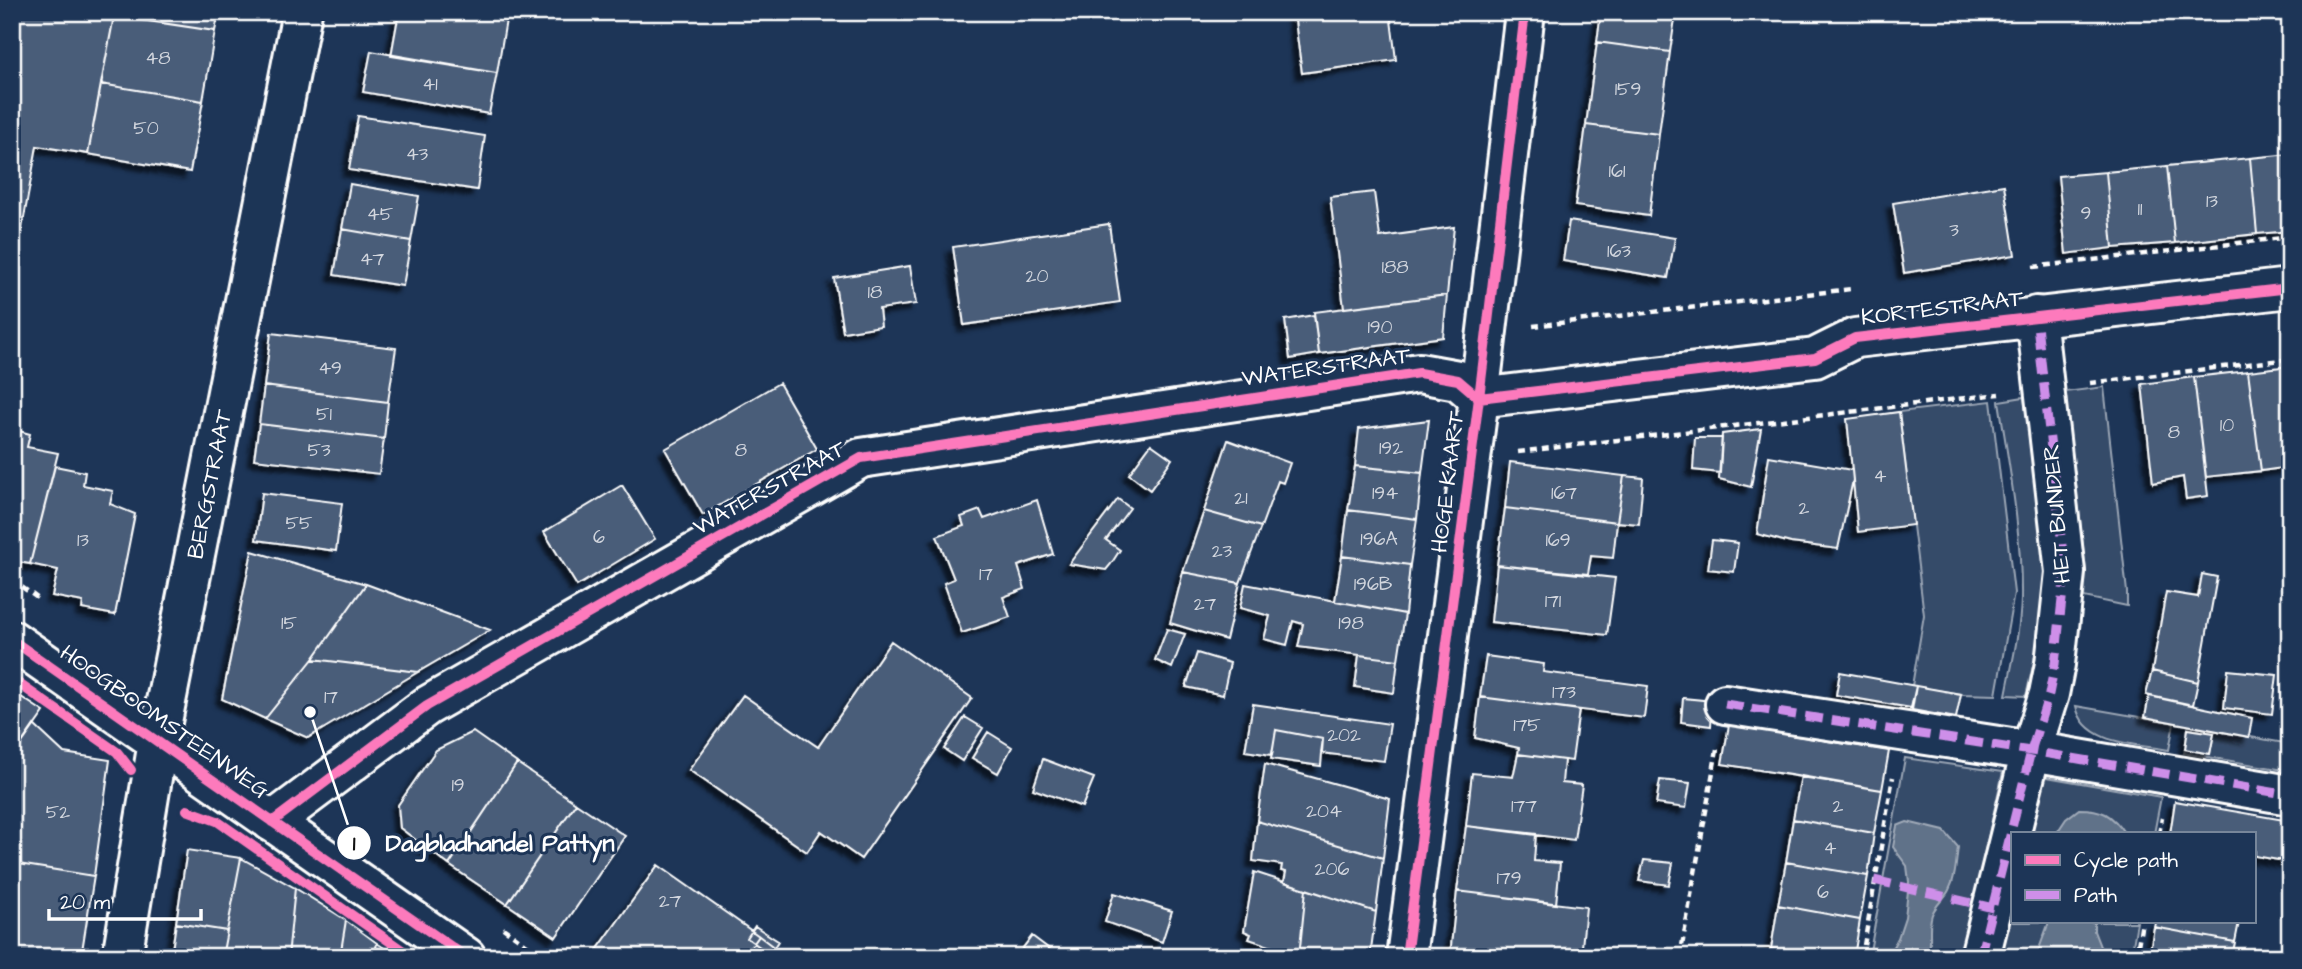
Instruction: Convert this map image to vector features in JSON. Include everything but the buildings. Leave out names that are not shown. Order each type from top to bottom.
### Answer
[{"type":"street","name":"BERGSTRAAT","points":[[122,957],[158,742],[302,12]]},
{"type":"street","name":"HOGE KAART","points":[[1406,957],[1479,398],[1525,12]]},
{"type":"street","name":"KORTESTRAAT","points":[[1479,398],[1815,358],[1855,338],[2290,288]]},
{"type":"street","name":"HET BUNDER","points":[[1980,957],[2031,751],[2049,694],[2065,572],[2036,317]]},
{"type":"street","name":"WATERSTRAAT","points":[[272,822],[427,706],[862,458],[1419,373],[1458,380],[1479,398]]},
{"type":"street","name":"HOOGBOOMSTEENWEG","points":[[12,640],[466,957]]},
{"type":"street","points":[[1725,704],[2031,751],[2290,795]]},
{"type":"path","points":[[2078,384],[2290,359]]},
{"type":"path","points":[[1513,453],[2010,393]]},
{"type":"path","points":[[1680,957],[1725,704]]},
{"type":"path","points":[[1863,957],[1901,731]]},
{"type":"path","points":[[2136,957],[2143,923]]},
{"type":"shaded area","points":[[2104,387],[2127,606],[2084,597],[2086,572],[2065,392]]},
{"type":"shaded area","points":[[2024,397],[2047,581],[2043,622],[2026,696],[2006,695],[2019,623],[2021,574],[2014,499],[1999,401]]},
{"type":"shaded area","points":[[1991,401],[2014,593],[1996,695],[1961,694],[1912,686],[1924,615],[1899,412]]},
{"type":"shaded area","points":[[2076,706],[2174,723],[2169,750],[2128,744],[2101,735],[2081,719]]},
{"type":"shaded area","points":[[2189,726],[2290,744],[2290,771],[2184,753],[2185,749],[2210,754],[2214,734],[2188,729]]},
{"type":"shaded area","points":[[1905,758],[2003,772],[1961,957],[1869,957]]},
{"type":"shaded area","points":[[2041,776],[2161,797],[2154,832],[2028,832]]},
{"type":"shaded area","points":[[2079,809],[2094,810],[2106,814],[2124,832],[2057,832],[2066,819]]},
{"type":"shaded area","points":[[1907,822],[1944,831],[1958,847],[1955,869],[1949,890],[1932,914],[1927,957],[1887,957],[1898,938],[1905,917],[1909,882],[1907,866],[1893,847],[1897,826]]},
{"type":"shaded area","points":[[2011,909],[2011,923],[2137,923],[2131,957],[2000,957]]},
{"type":"shaded area","points":[[2049,923],[2094,923],[2094,931],[2104,957],[2036,957]]},
{"type":"marked path","points":[[1980,957],[2031,751],[2049,694],[2065,572],[2036,316]]},
{"type":"marked path","points":[[1725,704],[2031,751],[2290,795]]},
{"type":"marked path","points":[[1874,880],[1993,908]]},
{"type":"cycle path","points":[[1406,957],[1479,398],[1525,12]]},
{"type":"cycle path","points":[[272,822],[427,706],[861,458],[1419,373],[1458,380],[1479,398],[1815,358],[1855,338],[2290,288]]},
{"type":"cycle path","points":[[12,640],[466,957]]},
{"type":"cycle path","points":[[12,679],[117,752],[131,770]]},
{"type":"cycle path","points":[[187,810],[217,821],[412,957]]},
{"type":"place","name":"Dagbladhandel Pattyn","points":[[310,712]]}]
